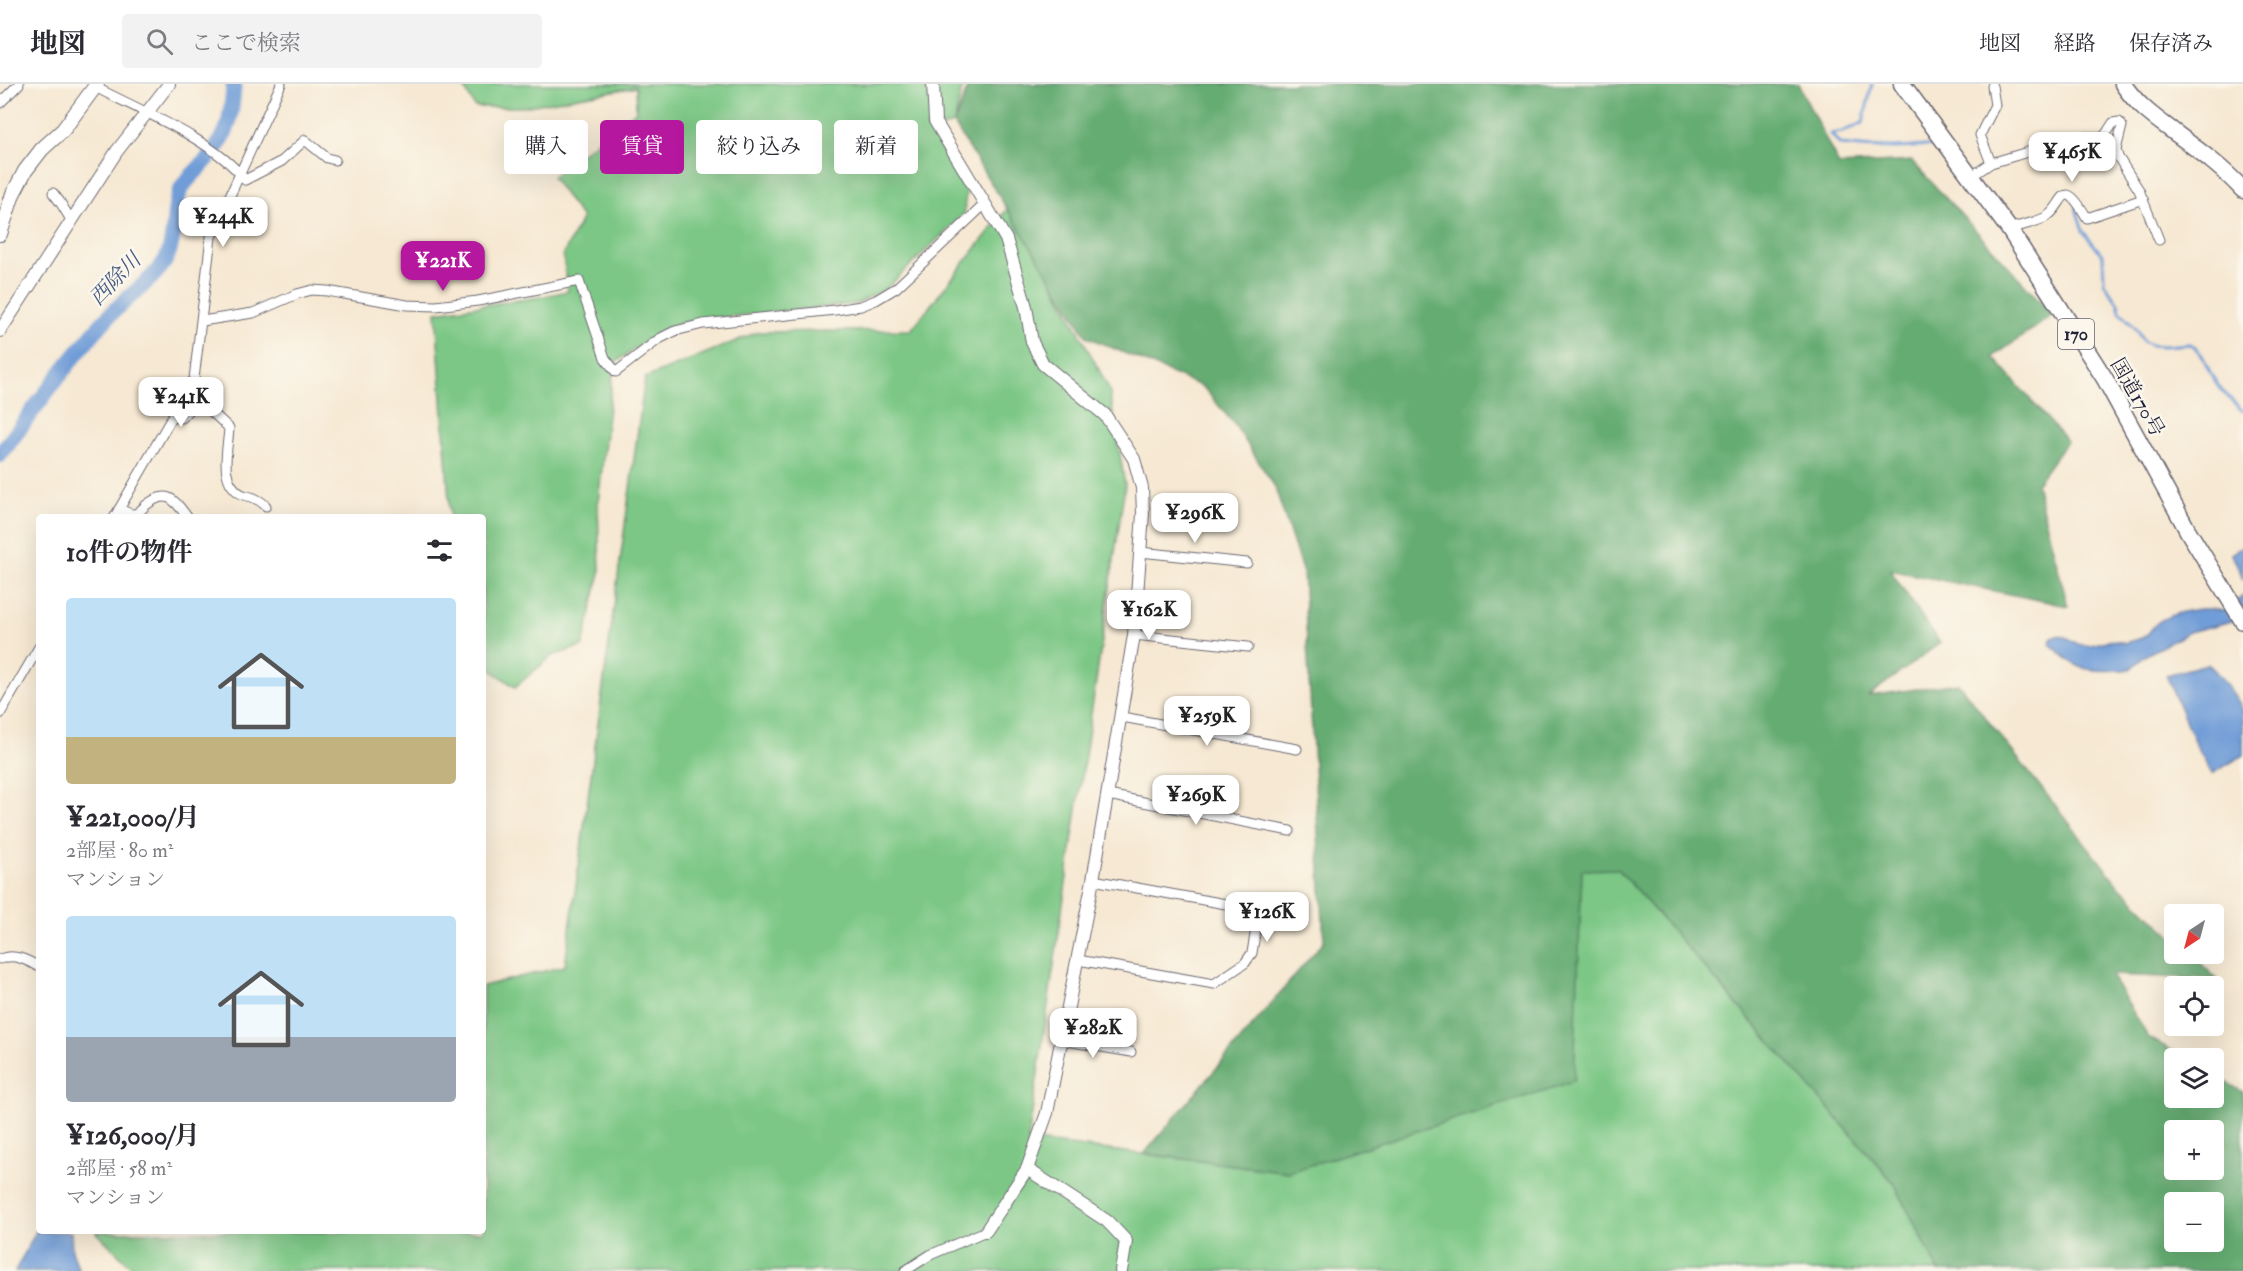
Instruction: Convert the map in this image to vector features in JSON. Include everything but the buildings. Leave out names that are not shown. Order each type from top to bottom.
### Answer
[{"type":"highway","name":"国道170号","points":[[1902,84],[2009,229],[2105,379],[2186,527],[2242,620]]},
{"type":"highway","points":[[2123,84],[2150,116],[2229,175],[2243,190]]},
{"type":"main road","points":[[0,234],[13,194],[25,171],[42,149],[63,130],[96,86]]},
{"type":"street","points":[[0,103],[19,84]]},
{"type":"street","points":[[0,331],[71,220],[145,114],[169,84]]},
{"type":"street","points":[[266,506],[254,498],[242,495],[228,479],[226,454],[230,428],[200,399],[194,388],[194,379],[211,237],[281,84]]},
{"type":"street","points":[[905,1271],[930,1255],[986,1231],[1027,1169],[1047,1113],[1094,880],[1122,717],[1134,635],[1143,514],[1142,488],[1134,459],[1105,415],[1043,364],[1032,342],[1026,307],[1006,239],[935,121],[933,84]]},
{"type":"street","points":[[96,86],[216,152],[245,180],[282,161],[305,140],[327,158],[335,160]]},
{"type":"street","points":[[1991,163],[1980,135],[1995,105],[1992,86]]},
{"type":"street","points":[[1972,176],[1991,163],[2078,137],[2104,137],[2113,123],[2119,122],[2122,126],[2116,150],[2118,157],[2143,198],[2159,240]]},
{"type":"street","points":[[52,193],[71,220]]},
{"type":"street","points":[[2009,229],[2048,216],[2061,198],[2066,196],[2071,196],[2078,202],[2087,218],[2143,198]]},
{"type":"street","points":[[202,321],[253,313],[312,290],[407,305],[436,306],[478,301],[579,281],[604,358],[616,372],[659,339],[675,331],[703,324],[861,306],[876,300],[896,288],[985,204]]},
{"type":"street","points":[[185,514],[176,502],[161,496],[155,498],[137,513],[116,513],[194,379]]},
{"type":"street","points":[[173,415],[182,418],[200,399]]},
{"type":"street","points":[[1140,552],[1247,563]]},
{"type":"street","points":[[1134,635],[1248,647]]},
{"type":"street","points":[[0,714],[36,652]]},
{"type":"street","points":[[1122,717],[1297,749]]},
{"type":"street","points":[[1108,795],[1290,831]]},
{"type":"street","points":[[1078,960],[1214,984],[1245,963],[1252,953],[1259,909],[1094,880]]},
{"type":"street","points":[[0,959],[8,956],[16,957],[36,965]]},
{"type":"street","points":[[1061,1040],[1131,1052]]},
{"type":"street","points":[[1027,1169],[1107,1221],[1126,1241],[1121,1271]]},
{"type":"green space","points":[[462,84],[963,84],[954,124],[930,130],[966,192],[964,214],[887,288],[856,304],[694,320],[665,328],[615,363],[598,503],[600,573],[583,646],[552,656],[515,687],[486,666],[486,514],[450,514],[436,312],[568,291],[563,255],[582,218],[552,177],[556,174],[588,174],[588,149],[600,139],[600,174],[684,174],[684,120],[625,120],[636,111],[636,87],[523,107],[475,107]]},
{"type":"green space","points":[[969,84],[1798,84],[1839,165],[1912,161],[2053,315],[1993,357],[2067,441],[2036,484],[2068,606],[1890,570],[1940,643],[1868,696],[1958,683],[2120,887],[2164,929],[2164,964],[2201,964],[2214,976],[2111,975],[2148,1037],[2168,1048],[2164,1048],[2164,1108],[2224,1108],[2224,1081],[2243,1092],[2243,1271],[1939,1271],[1894,1183],[1618,869],[1582,870],[1574,1081],[1289,1172],[1144,1154],[1324,941],[1303,573],[1275,487],[1235,425],[1203,387],[1087,337],[954,124]]},
{"type":"green space","points":[[1011,204],[1109,389],[1125,485],[1028,1140],[1289,1172],[1582,869],[1618,869],[1894,1183],[1939,1271],[136,1271],[98,1234],[486,1234],[486,985],[565,966],[645,378],[758,332],[911,330]]},
{"type":"water","points":[[2243,546],[2243,581],[2231,554]]},
{"type":"water","points":[[2243,595],[2243,611],[2232,621],[2189,632],[2146,655],[2130,669],[2091,670],[2084,668],[2069,660],[2050,644],[2051,639],[2060,635],[2082,645],[2113,640],[2126,643],[2144,637],[2163,619],[2197,609],[2222,611]]},
{"type":"water","points":[[2207,664],[2228,686],[2243,712],[2243,755],[2212,774],[2194,741],[2166,675]]},
{"type":"water","points":[[36,1232],[36,1234],[71,1234],[72,1250],[79,1271],[15,1271]]},
{"type":"waterway","name":"西除川","points":[[0,455],[93,334],[162,265],[170,249],[181,190],[185,182],[211,155],[223,137],[229,119],[234,84]]},
{"type":"waterway","points":[[1872,84],[1863,123],[1831,134],[1840,145],[1888,148],[1935,145]]},
{"type":"waterway","points":[[2076,208],[2083,231],[2103,256],[2104,283],[2118,303],[2120,311],[2137,330],[2143,341],[2151,345],[2164,346],[2190,344],[2201,354],[2221,389],[2243,411]]}]
